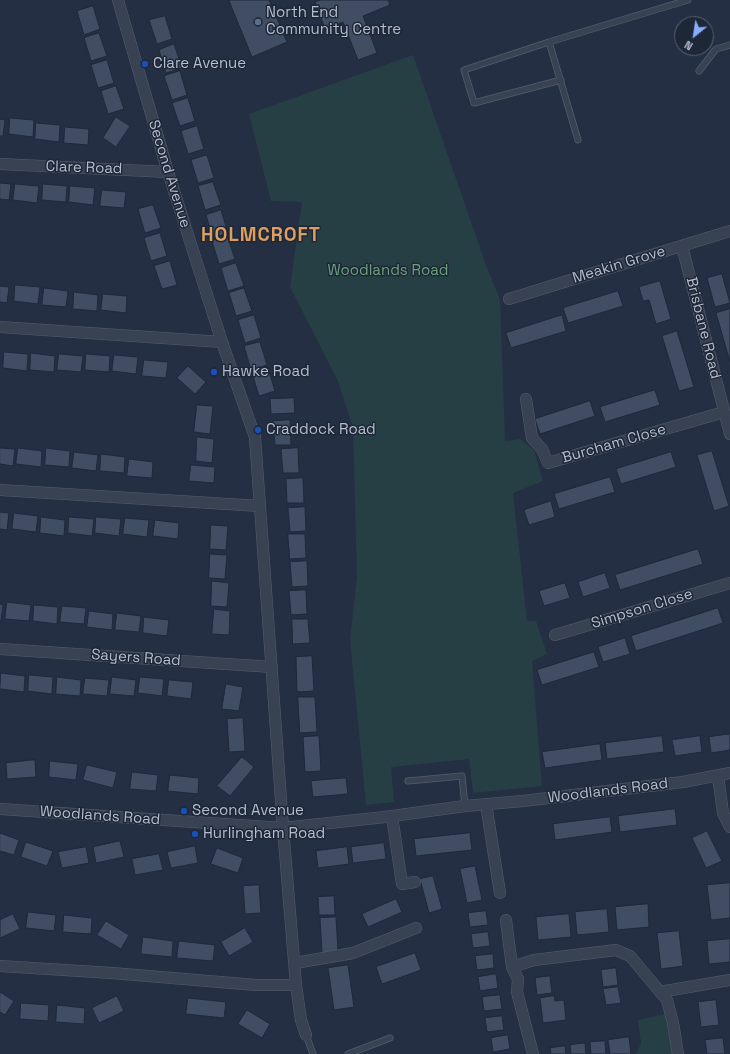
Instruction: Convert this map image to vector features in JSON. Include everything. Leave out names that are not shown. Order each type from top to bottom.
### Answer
[{"type":"street","name":"Second Avenue","points":[[118,0],[168,172],[222,342],[255,438],[282,828],[296,985],[301,1020],[306,1035]]},
{"type":"street","name":"Clare Road","points":[[0,164],[168,172]]},
{"type":"street","name":"Meakin Grove","points":[[509,299],[730,231]]},
{"type":"street","name":"Brisbane Road","points":[[682,246],[730,434]]},
{"type":"street","points":[[0,327],[222,342]]},
{"type":"street","name":"Burcham Close","points":[[526,399],[532,438],[542,450],[548,463],[724,412]]},
{"type":"street","points":[[0,490],[260,506]]},
{"type":"street","name":"Simpson Close","points":[[555,635],[730,583]]},
{"type":"street","name":"Sayers Road","points":[[0,649],[272,667]]},
{"type":"street","name":"Woodlands Road","points":[[0,809],[282,828],[683,782],[730,773]]},
{"type":"street","points":[[718,776],[723,813],[730,827]]},
{"type":"street","points":[[486,804],[500,893]]},
{"type":"street","points":[[392,816],[402,884],[415,882]]},
{"type":"street","points":[[506,920],[512,967],[518,979],[517,992],[533,1054]]},
{"type":"street","points":[[295,964],[353,953],[416,928]]},
{"type":"street","points":[[512,967],[534,960],[616,950],[630,956],[667,1000],[673,1023],[678,1054]]},
{"type":"street","points":[[0,966],[112,973],[256,985],[296,985]]},
{"type":"street","points":[[660,992],[730,980]]},
{"type":"lane","points":[[561,80],[474,103],[464,70],[549,42],[688,0]]},
{"type":"lane","points":[[549,42],[578,140]]},
{"type":"lane","points":[[699,71],[716,49],[730,45]]},
{"type":"lane","points":[[408,781],[462,776],[465,806]]},
{"type":"lane","points":[[306,1035],[313,1054]]},
{"type":"lane","points":[[348,1054],[390,1038]]},
{"type":"green space","name":"Woodlands Road","points":[[413,55],[486,265],[500,300],[505,441],[520,439],[534,450],[543,481],[513,493],[527,621],[536,621],[547,654],[532,661],[542,786],[473,793],[469,759],[391,767],[394,802],[366,805],[350,639],[357,577],[353,428],[338,381],[290,287],[302,202],[271,201],[249,114]]},
{"type":"green space","points":[[670,1013],[674,1054],[636,1054],[641,1043],[638,1020]]},
{"type":"building","name":"North End Community Centre","points":[[269,0],[287,42],[252,57],[229,1]]},
{"type":"building","points":[[321,0],[388,0],[390,5],[363,16],[377,53],[358,60],[343,22],[325,29],[315,2]]},
{"type":"building","points":[[93,6],[100,29],[84,35],[77,11]]},
{"type":"building","points":[[165,16],[172,39],[157,44],[149,20]]},
{"type":"building","points":[[99,33],[107,56],[91,61],[84,38]]},
{"type":"building","points":[[174,44],[182,68],[166,73],[159,50]]},
{"type":"building","points":[[107,60],[114,83],[98,88],[91,65]]},
{"type":"building","points":[[180,71],[187,95],[172,100],[164,76]]},
{"type":"building","points":[[116,86],[124,109],[108,114],[101,91]]},
{"type":"building","points":[[188,98],[195,121],[180,126],[172,103]]},
{"type":"building","points":[[116,117],[130,126],[116,147],[103,138]]},
{"type":"building","points":[[10,118],[34,120],[33,137],[9,134]]},
{"type":"building","points":[[0,119],[5,120],[3,136],[0,136]]},
{"type":"building","points":[[36,123],[60,125],[59,142],[35,139]]},
{"type":"building","points":[[197,126],[204,149],[188,154],[181,131]]},
{"type":"building","points":[[65,127],[89,129],[88,145],[64,143]]},
{"type":"building","points":[[207,155],[214,178],[198,183],[191,160]]},
{"type":"building","points":[[213,182],[221,205],[205,210],[198,186]]},
{"type":"building","points":[[0,183],[11,184],[9,200],[0,199]]},
{"type":"building","points":[[15,184],[39,186],[37,203],[13,200]]},
{"type":"building","points":[[43,184],[67,186],[66,202],[42,200]]},
{"type":"building","points":[[70,186],[95,188],[93,205],[69,202]]},
{"type":"building","points":[[102,190],[126,192],[124,208],[100,206]]},
{"type":"building","points":[[153,205],[161,228],[145,233],[138,209]]},
{"type":"building","points":[[221,210],[228,233],[213,238],[206,215]]},
{"type":"building","points":[[160,233],[167,256],[151,261],[144,238]]},
{"type":"building","points":[[227,236],[235,259],[219,264],[212,241]]},
{"type":"building","points":[[170,261],[177,285],[162,289],[154,266]]},
{"type":"building","points":[[236,263],[244,286],[228,291],[221,268]]},
{"type":"building","points":[[722,274],[730,303],[715,307],[707,278]]},
{"type":"building","points":[[660,281],[671,319],[656,324],[649,300],[643,301],[639,287]]},
{"type":"building","points":[[15,285],[40,287],[38,304],[14,301]]},
{"type":"building","points":[[0,286],[9,287],[7,303],[0,302]]},
{"type":"building","points":[[44,288],[68,291],[66,307],[42,305]]},
{"type":"building","points":[[244,288],[252,311],[236,316],[229,293]]},
{"type":"building","points":[[618,291],[623,306],[568,323],[563,308]]},
{"type":"building","points":[[74,292],[98,295],[97,311],[73,309]]},
{"type":"building","points":[[103,294],[127,296],[126,313],[101,310]]},
{"type":"building","points":[[730,309],[730,362],[716,313]]},
{"type":"building","points":[[254,315],[261,338],[245,343],[238,320]]},
{"type":"building","points":[[562,315],[566,331],[511,348],[506,333]]},
{"type":"building","points":[[677,331],[694,387],[679,391],[662,336]]},
{"type":"building","points":[[260,342],[267,365],[251,370],[244,346]]},
{"type":"building","points":[[4,352],[28,354],[27,371],[3,368]]},
{"type":"building","points":[[31,353],[55,356],[54,372],[30,370]]},
{"type":"building","points":[[59,354],[83,356],[81,372],[57,370]]},
{"type":"building","points":[[86,354],[110,356],[109,372],[85,370]]},
{"type":"building","points":[[114,355],[138,357],[136,374],[112,371]]},
{"type":"building","points":[[144,360],[168,362],[166,378],[142,376]]},
{"type":"building","points":[[188,366],[206,382],[195,394],[177,378]]},
{"type":"building","points":[[268,368],[275,391],[259,396],[252,373]]},
{"type":"building","points":[[655,390],[660,405],[605,422],[600,407]]},
{"type":"building","points":[[294,398],[295,413],[271,414],[270,399]]},
{"type":"building","points":[[590,401],[595,416],[540,434],[535,419]]},
{"type":"building","points":[[197,405],[213,406],[210,434],[194,432]]},
{"type":"building","points":[[290,420],[291,445],[275,445],[273,421]]},
{"type":"building","points":[[197,437],[214,439],[212,463],[196,461]]},
{"type":"building","points":[[0,448],[15,449],[13,466],[0,464]]},
{"type":"building","points":[[18,448],[42,451],[41,467],[16,464]]},
{"type":"building","points":[[46,448],[70,451],[69,467],[45,465]]},
{"type":"building","points":[[298,448],[299,473],[283,473],[281,449]]},
{"type":"building","points":[[712,451],[729,506],[714,511],[697,455]]},
{"type":"building","points":[[74,452],[98,455],[96,471],[72,468]]},
{"type":"building","points":[[671,452],[676,467],[621,484],[616,469]]},
{"type":"building","points":[[101,454],[125,457],[124,473],[100,471]]},
{"type":"building","points":[[129,459],[153,462],[152,478],[127,476]]},
{"type":"building","points":[[191,465],[215,467],[214,483],[189,481]]},
{"type":"building","points":[[610,477],[615,492],[559,509],[554,494]]},
{"type":"building","points":[[303,478],[304,503],[287,503],[286,479]]},
{"type":"building","points":[[551,501],[555,517],[529,525],[524,510]]},
{"type":"building","points":[[305,507],[306,531],[290,532],[288,508]]},
{"type":"building","points":[[0,512],[9,513],[7,530],[0,529]]},
{"type":"building","points":[[14,513],[38,516],[36,532],[12,529]]},
{"type":"building","points":[[41,517],[65,520],[64,536],[40,533]]},
{"type":"building","points":[[69,517],[94,519],[92,536],[68,533]]},
{"type":"building","points":[[96,517],[121,519],[119,536],[95,533]]},
{"type":"building","points":[[125,518],[149,520],[147,537],[123,534]]},
{"type":"building","points":[[155,520],[179,523],[178,539],[153,536]]},
{"type":"building","points":[[211,525],[228,526],[226,550],[210,549]]},
{"type":"building","points":[[288,534],[305,534],[306,558],[290,559]]},
{"type":"building","points":[[698,549],[703,564],[620,590],[615,575]]},
{"type":"building","points":[[210,554],[227,555],[225,579],[209,578]]},
{"type":"building","points":[[307,561],[308,586],[292,587],[290,562]]},
{"type":"building","points":[[605,573],[610,588],[583,597],[578,582]]},
{"type":"building","points":[[212,581],[229,583],[227,607],[211,606]]},
{"type":"building","points":[[565,583],[570,598],[544,606],[539,591]]},
{"type":"building","points":[[306,590],[307,614],[291,615],[289,591]]},
{"type":"building","points":[[7,602],[31,605],[29,621],[5,619]]},
{"type":"building","points":[[0,604],[3,605],[1,621],[0,621]]},
{"type":"building","points":[[34,605],[58,607],[57,624],[33,621]]},
{"type":"building","points":[[62,606],[86,608],[84,624],[60,622]]},
{"type":"building","points":[[718,608],[723,623],[636,651],[631,636]]},
{"type":"building","points":[[214,609],[230,611],[229,635],[212,634]]},
{"type":"building","points":[[89,611],[113,614],[112,630],[87,627]]},
{"type":"building","points":[[117,613],[141,616],[139,632],[115,630]]},
{"type":"building","points":[[144,617],[169,620],[167,636],[143,633]]},
{"type":"building","points":[[292,619],[308,619],[310,643],[293,644]]},
{"type":"building","points":[[625,638],[630,654],[603,662],[598,647]]},
{"type":"building","points":[[594,652],[599,667],[542,685],[537,670]]},
{"type":"building","points":[[312,656],[314,691],[297,692],[296,657]]},
{"type":"building","points":[[1,673],[25,676],[24,692],[0,689]]},
{"type":"building","points":[[29,675],[53,677],[52,694],[28,691]]},
{"type":"building","points":[[57,677],[81,680],[80,696],[56,694]]},
{"type":"building","points":[[112,677],[136,680],[134,696],[110,694]]},
{"type":"building","points":[[140,677],[164,679],[162,696],[138,693]]},
{"type":"building","points":[[85,678],[109,680],[107,696],[83,694]]},
{"type":"building","points":[[169,680],[193,682],[191,699],[167,696]]},
{"type":"building","points":[[226,684],[243,687],[239,711],[222,709]]},
{"type":"building","points":[[298,697],[315,697],[317,732],[300,733]]},
{"type":"building","points":[[243,718],[245,751],[229,752],[227,719]]},
{"type":"building","points":[[730,734],[730,750],[711,753],[709,737]]},
{"type":"building","points":[[319,736],[321,771],[305,772],[303,737]]},
{"type":"building","points":[[662,736],[664,752],[607,759],[605,743]]},
{"type":"building","points":[[700,736],[702,752],[675,756],[672,740]]},
{"type":"building","points":[[600,744],[602,760],[545,768],[542,752]]},
{"type":"building","points":[[242,757],[254,767],[230,796],[217,786]]},
{"type":"building","points":[[35,760],[36,777],[7,779],[6,763]]},
{"type":"building","points":[[50,761],[78,764],[76,780],[49,777]]},
{"type":"building","points":[[87,765],[117,772],[113,788],[83,780]]},
{"type":"building","points":[[132,772],[158,775],[156,791],[130,789]]},
{"type":"building","points":[[170,775],[199,778],[198,794],[168,791]]},
{"type":"building","points":[[346,778],[348,794],[313,797],[311,781]]},
{"type":"building","points":[[675,809],[677,825],[620,832],[618,816]]},
{"type":"building","points":[[610,817],[612,832],[555,840],[553,824]]},
{"type":"building","points":[[707,831],[722,861],[706,868],[692,838]]},
{"type":"building","points":[[0,833],[19,840],[14,855],[0,851]]},
{"type":"building","points":[[470,833],[472,850],[416,856],[414,839]]},
{"type":"building","points":[[120,841],[124,857],[96,863],[93,847]]},
{"type":"building","points":[[26,842],[53,851],[47,866],[21,857]]},
{"type":"building","points":[[384,843],[386,859],[353,863],[351,847]]},
{"type":"building","points":[[195,846],[198,863],[171,868],[167,852]]},
{"type":"building","points":[[86,847],[89,863],[62,868],[58,852]]},
{"type":"building","points":[[347,847],[349,864],[318,868],[316,851]]},
{"type":"building","points":[[217,848],[243,858],[238,873],[211,864]]},
{"type":"building","points":[[159,854],[163,870],[135,875],[132,859]]},
{"type":"building","points":[[475,866],[482,900],[467,903],[460,869]]},
{"type":"building","points":[[433,876],[442,909],[429,913],[420,879]]},
{"type":"building","points":[[730,883],[730,918],[711,920],[707,885]]},
{"type":"building","points":[[259,885],[261,913],[245,914],[243,886]]},
{"type":"building","points":[[334,896],[335,915],[319,915],[318,897]]},
{"type":"building","points":[[396,899],[402,912],[368,927],[362,914]]},
{"type":"building","points":[[648,904],[649,927],[617,930],[615,907]]},
{"type":"building","points":[[607,909],[609,932],[577,935],[575,912]]},
{"type":"building","points":[[486,911],[488,925],[470,927],[468,913]]},
{"type":"building","points":[[28,912],[56,915],[54,931],[26,928]]},
{"type":"building","points":[[13,914],[20,929],[0,938],[0,920]]},
{"type":"building","points":[[569,914],[571,937],[538,940],[536,917]]},
{"type":"building","points":[[64,915],[92,918],[91,934],[63,932]]},
{"type":"building","points":[[336,917],[338,952],[322,953],[320,918]]},
{"type":"building","points":[[106,921],[129,935],[121,949],[97,935]]},
{"type":"building","points":[[245,928],[253,942],[229,956],[221,942]]},
{"type":"building","points":[[679,931],[683,966],[661,969],[657,933]]},
{"type":"building","points":[[488,932],[490,946],[473,948],[471,934]]},
{"type":"building","points":[[143,937],[173,941],[172,957],[141,954]]},
{"type":"building","points":[[730,939],[730,962],[709,964],[707,941]]},
{"type":"building","points":[[179,941],[215,945],[213,961],[177,958]]},
{"type":"building","points":[[415,953],[421,970],[382,984],[376,967]]},
{"type":"building","points":[[493,954],[494,968],[477,970],[475,956]]},
{"type":"building","points":[[348,965],[354,1007],[334,1010],[328,968]]},
{"type":"building","points":[[616,968],[618,985],[603,987],[601,970]]},
{"type":"building","points":[[496,974],[498,988],[480,991],[478,977]]},
{"type":"building","points":[[550,976],[552,993],[537,995],[535,978]]},
{"type":"building","points":[[618,987],[621,1003],[606,1005],[603,989]]},
{"type":"building","points":[[0,992],[14,1001],[5,1015],[0,1012]]},
{"type":"building","points":[[500,995],[502,1009],[484,1011],[482,997]]},
{"type":"building","points":[[117,996],[124,1011],[99,1023],[92,1008]]},
{"type":"building","points":[[554,996],[555,1001],[564,1000],[566,1020],[543,1023],[540,998]]},
{"type":"building","points":[[188,998],[226,1002],[224,1018],[186,1014]]},
{"type":"building","points":[[716,1000],[719,1025],[701,1027],[698,1002]]},
{"type":"building","points":[[21,1003],[49,1005],[48,1021],[20,1019]]},
{"type":"building","points":[[57,1005],[85,1008],[84,1024],[56,1022]]},
{"type":"building","points":[[247,1010],[270,1024],[262,1038],[238,1024]]},
{"type":"building","points":[[502,1016],[504,1030],[487,1032],[485,1018]]},
{"type":"building","points":[[508,1035],[510,1049],[493,1052],[491,1038]]},
{"type":"building","points":[[629,1037],[631,1054],[610,1054],[608,1040]]},
{"type":"building","points":[[723,1038],[725,1054],[707,1054],[705,1040]]},
{"type":"building","points":[[605,1041],[606,1054],[591,1054],[590,1042]]},
{"type":"building","points":[[585,1043],[586,1054],[571,1054],[570,1045]]},
{"type":"building","points":[[565,1046],[566,1054],[551,1054],[550,1048]]},
{"type":"place","name":"North End Community Centre","points":[[258,22]]},
{"type":"place","name":"Clare Avenue","points":[[145,64]]},
{"type":"place","name":"Hawke Road","points":[[214,372]]},
{"type":"place","name":"Craddock Road","points":[[258,430]]},
{"type":"place","name":"Second Avenue","points":[[184,811]]},
{"type":"place","name":"Hurlingham Road","points":[[195,834]]},
{"type":"district","name":"HOLMCROFT","points":[[261,236]]}]
